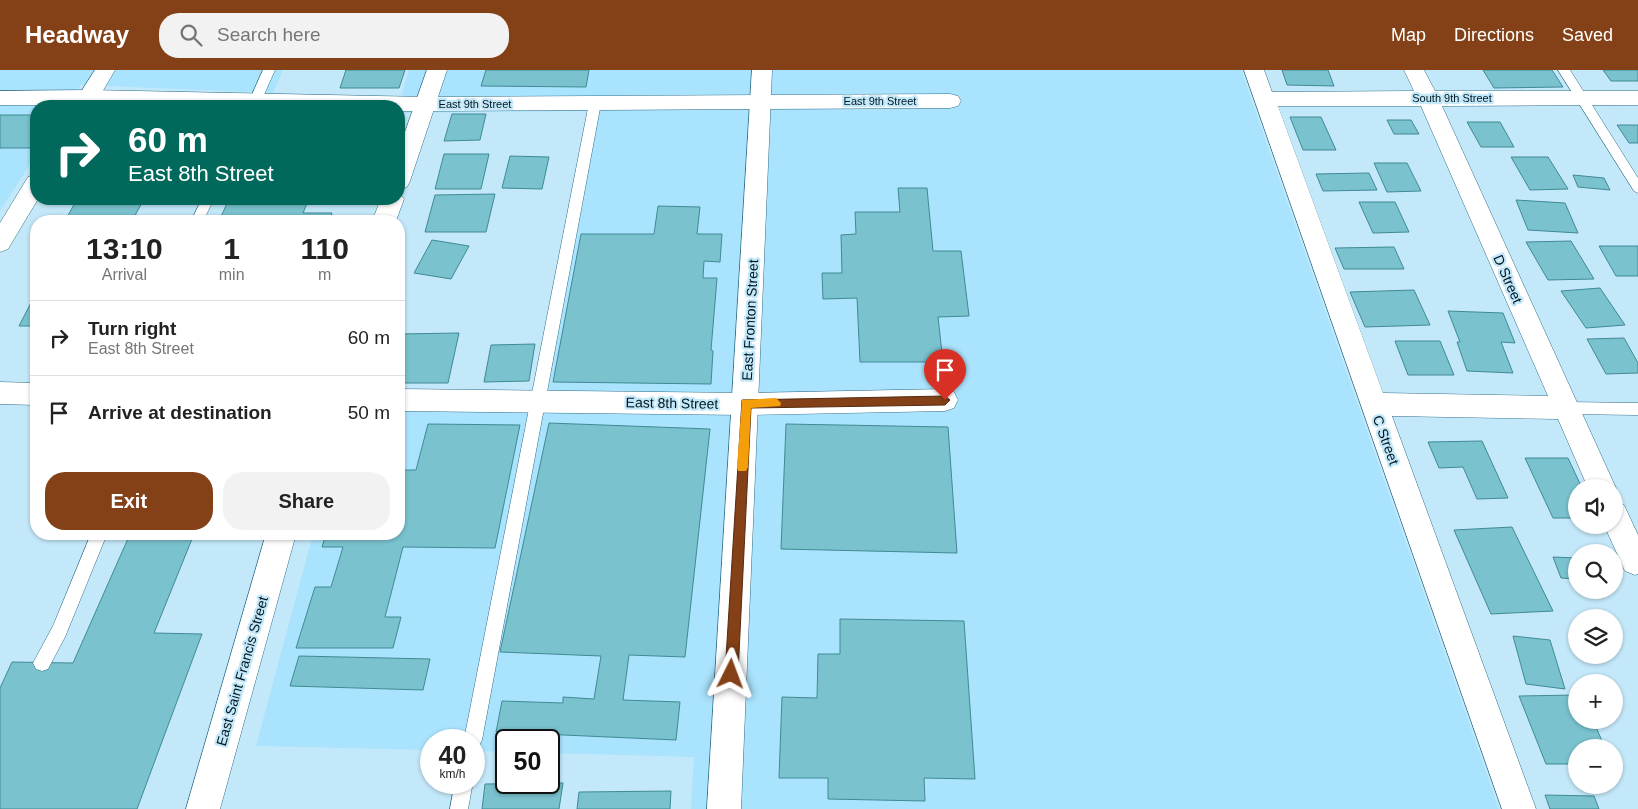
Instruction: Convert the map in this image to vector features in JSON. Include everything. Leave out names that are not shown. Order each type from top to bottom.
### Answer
[{"type":"street","points":[[87,100],[105,70]]},
{"type":"street","points":[[405,163],[437,70]]},
{"type":"street","name":"East Fronton Street","points":[[724,809],[762,70]]},
{"type":"street","name":"C Street","points":[[1254,70],[1266,99],[1373,404],[1519,809]]},
{"type":"street","name":"D Street","points":[[1414,70],[1598,479]]},
{"type":"street","name":"East 9th Street","points":[[0,98],[43,100]]},
{"type":"street","name":"South 9th Street","points":[[1266,99],[1638,98]]},
{"type":"street","name":"East 9th Street","points":[[405,104],[950,101]]},
{"type":"street","points":[[0,243],[30,194]]},
{"type":"street","points":[[0,394],[30,394]]},
{"type":"street","name":"East 8th Street","points":[[405,400],[746,404],[945,400]]},
{"type":"street","points":[[1373,404],[1566,408]]},
{"type":"street","points":[[1623,534],[1635,561]]},
{"type":"street","name":"East Saint Francis Street","points":[[202,809],[279,540]]},
{"type":"lane","points":[[255,100],[269,70]]},
{"type":"lane","points":[[1564,70],[1638,188]]},
{"type":"lane","points":[[475,729],[595,103]]},
{"type":"lane","points":[[1566,408],[1638,409]]},
{"type":"lane","points":[[42,663],[60,631],[97,540]]},
{"type":"lane","points":[[459,809],[462,794]]},
{"type":"shaded area","points":[[0,70],[283,70],[273,93],[81,85],[71,100],[30,100],[30,164],[0,211]]},
{"type":"shaded area","points":[[409,70],[1241,70],[1499,809],[691,809],[694,757],[560,753],[560,729],[495,729],[495,752],[485,751],[485,729],[420,729],[420,750],[256,746],[311,540],[405,540],[405,400],[538,402],[594,111],[405,113],[405,100],[400,100]]},
{"type":"building","points":[[346,70],[405,70],[399,88],[340,88]]},
{"type":"building","points":[[486,70],[589,70],[586,87],[481,86]]},
{"type":"building","points":[[1282,70],[1328,70],[1334,86],[1287,85]]},
{"type":"building","points":[[1483,70],[1552,70],[1563,87],[1494,88]]},
{"type":"building","points":[[1603,70],[1638,70],[1638,81],[1611,81]]},
{"type":"building","points":[[452,114],[486,114],[480,140],[444,141]]},
{"type":"building","points":[[0,115],[30,115],[30,148],[0,148]]},
{"type":"building","points":[[1290,117],[1321,117],[1336,150],[1303,150]]},
{"type":"building","points":[[1387,120],[1411,120],[1419,134],[1394,134]]},
{"type":"building","points":[[1467,122],[1500,122],[1514,147],[1481,147]]},
{"type":"building","points":[[1617,125],[1638,125],[1638,143],[1629,143]]},
{"type":"building","points":[[444,154],[489,154],[481,189],[435,189]]},
{"type":"building","points":[[510,156],[549,157],[542,189],[502,188]]},
{"type":"building","points":[[1511,157],[1548,157],[1568,189],[1530,190]]},
{"type":"building","points":[[1374,163],[1407,163],[1421,191],[1387,192]]},
{"type":"building","points":[[1369,173],[1377,190],[1323,191],[1316,174]]},
{"type":"building","points":[[1573,175],[1604,178],[1610,190],[1578,187]]},
{"type":"building","points":[[898,188],[927,188],[933,251],[961,251],[969,316],[938,317],[943,362],[860,362],[857,298],[823,299],[822,273],[842,273],[841,235],[856,234],[855,212],[900,212]]},
{"type":"building","points":[[495,194],[486,232],[425,232],[435,195]]},
{"type":"building","points":[[1516,200],[1565,203],[1578,233],[1528,230]]},
{"type":"building","points":[[1359,202],[1395,202],[1409,232],[1373,233]]},
{"type":"building","points":[[74,205],[141,205],[135,215],[68,215]]},
{"type":"building","points":[[226,205],[306,205],[303,213],[332,213],[331,215],[222,215]]},
{"type":"building","points":[[658,206],[700,207],[697,234],[722,234],[720,262],[704,261],[703,278],[717,278],[711,350],[713,351],[711,384],[553,382],[581,234],[654,234]]},
{"type":"building","points":[[432,240],[469,246],[451,279],[414,273]]},
{"type":"building","points":[[1571,241],[1594,279],[1548,280],[1526,242]]},
{"type":"building","points":[[1599,246],[1638,246],[1638,276],[1616,276]]},
{"type":"building","points":[[1394,247],[1404,269],[1344,269],[1335,248]]},
{"type":"building","points":[[1600,288],[1625,325],[1586,328],[1561,291]]},
{"type":"building","points":[[1414,290],[1430,325],[1365,327],[1350,292]]},
{"type":"building","points":[[30,305],[30,326],[19,326]]},
{"type":"building","points":[[1448,311],[1503,313],[1515,343],[1501,342],[1513,373],[1467,371],[1457,342],[1460,342]]},
{"type":"building","points":[[459,333],[448,383],[405,383],[405,334]]},
{"type":"building","points":[[1624,338],[1638,363],[1638,373],[1606,374],[1587,339]]},
{"type":"building","points":[[1395,341],[1440,341],[1454,375],[1408,375]]},
{"type":"building","points":[[535,344],[529,381],[484,382],[491,345]]},
{"type":"building","points":[[549,423],[710,429],[685,657],[629,655],[623,700],[680,702],[676,740],[560,735],[560,729],[497,729],[502,701],[563,703],[563,697],[594,699],[601,656],[500,652]]},
{"type":"building","points":[[428,424],[520,425],[495,548],[403,547],[385,617],[401,617],[393,648],[296,648],[315,587],[331,587],[343,547],[322,547],[324,540],[405,540],[405,470],[416,470]]},
{"type":"building","points":[[786,424],[948,427],[957,553],[781,549]]},
{"type":"building","points":[[1482,441],[1508,498],[1477,499],[1463,467],[1439,468],[1428,442]]},
{"type":"building","points":[[1525,458],[1568,458],[1578,479],[1568,479],[1568,518],[1553,518]]},
{"type":"building","points":[[1512,527],[1553,611],[1491,614],[1454,530]]},
{"type":"building","points":[[127,540],[192,540],[154,633],[202,634],[137,809],[0,809],[0,688],[12,662],[73,663]]},
{"type":"building","points":[[1553,557],[1568,558],[1568,578],[1561,578]]},
{"type":"building","points":[[840,619],[964,621],[975,779],[924,778],[925,801],[828,799],[828,778],[779,778],[782,697],[817,698],[818,654],[840,654]]},
{"type":"building","points":[[1513,636],[1550,640],[1565,689],[1526,684]]},
{"type":"building","points":[[299,656],[430,659],[423,690],[290,686]]},
{"type":"building","points":[[1568,695],[1568,729],[1597,729],[1601,739],[1568,739],[1568,764],[1546,764],[1519,696]]},
{"type":"building","points":[[560,783],[563,783],[559,809],[482,809],[485,784],[495,784],[495,794],[560,794]]},
{"type":"building","points":[[671,791],[670,809],[577,809],[579,792]]},
{"type":"building","points":[[1545,795],[1594,796],[1599,809],[1550,809]]},
{"type":"slow traffic","points":[[742,467],[746,404],[776,403]]},
{"type":"route","points":[[731,674],[746,404],[945,400]]}]
